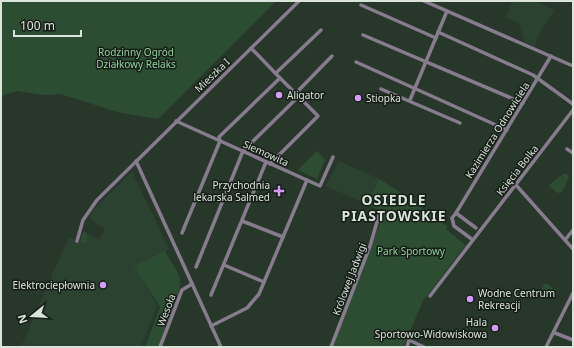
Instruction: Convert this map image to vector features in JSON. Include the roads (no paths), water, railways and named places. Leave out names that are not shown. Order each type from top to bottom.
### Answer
[{"type":"street","name":"Mieszka I","points":[[77,240],[83,220],[89,210],[176,121],[299,1]]},
{"type":"street","points":[[424,1],[573,66]]},
{"type":"street","points":[[361,5],[436,38]]},
{"type":"street","points":[[410,100],[447,11]]},
{"type":"street","points":[[276,74],[321,30]]},
{"type":"street","points":[[438,32],[538,79],[573,104]]},
{"type":"street","points":[[363,35],[523,104]]},
{"type":"street","points":[[211,295],[268,163],[318,116],[251,48]]},
{"type":"street","points":[[296,93],[332,56]]},
{"type":"street","name":"Kazimierza Odnowiciela","points":[[456,213],[551,56]]},
{"type":"street","points":[[356,62],[507,130]]},
{"type":"street","points":[[182,233],[220,141],[221,135],[280,78]]},
{"type":"street","points":[[381,89],[410,100],[460,123]]},
{"type":"street","points":[[196,267],[244,151],[299,96]]},
{"type":"street","name":"Księcia Bolka","points":[[430,296],[573,110]]},
{"type":"street","name":"Siemowita","points":[[176,121],[320,186],[333,157]]},
{"type":"street","points":[[567,149],[573,153]]},
{"type":"street","points":[[136,161],[221,347]]},
{"type":"street","points":[[211,326],[247,308],[259,294],[307,180]]},
{"type":"street","points":[[516,185],[573,249]]},
{"type":"street","points":[[473,240],[454,226],[452,220],[456,213],[476,228]]},
{"type":"street","name":"Królowej Jadwigi","points":[[331,347],[370,246],[379,215]]},
{"type":"street","points":[[242,221],[282,237]]},
{"type":"street","points":[[565,240],[573,230]]},
{"type":"street","points":[[224,265],[264,282]]},
{"type":"street","name":"Wesoła","points":[[160,347],[182,290],[192,284]]},
{"type":"street","points":[[546,347],[573,293]]},
{"type":"street","points":[[554,333],[573,340]]},
{"type":"street","points":[[407,347],[409,340],[424,347]]},
{"type":"place","name":"Aligator","points":[[279,95]]},
{"type":"place","name":"Stiopka","points":[[358,98]]},
{"type":"place","name":"Przychodnia lekarska Salmed","points":[[279,191]]},
{"type":"place","name":"Elektrociepłownia","points":[[103,285]]},
{"type":"place","name":"Wodne Centrum Rekreacji","points":[[470,299]]},
{"type":"place","name":"Hala Sportowo-Widowiskowa","points":[[495,328]]},
{"type":"district","name":"OSIEDLE PIASTOWSKIE","points":[[394,208]]},
{"type":"park label","name":"Rodzinny Ogród Działkowy Relaks","points":[[136,58]]},
{"type":"park label","name":"Park Sportowy","points":[[411,251]]}]
